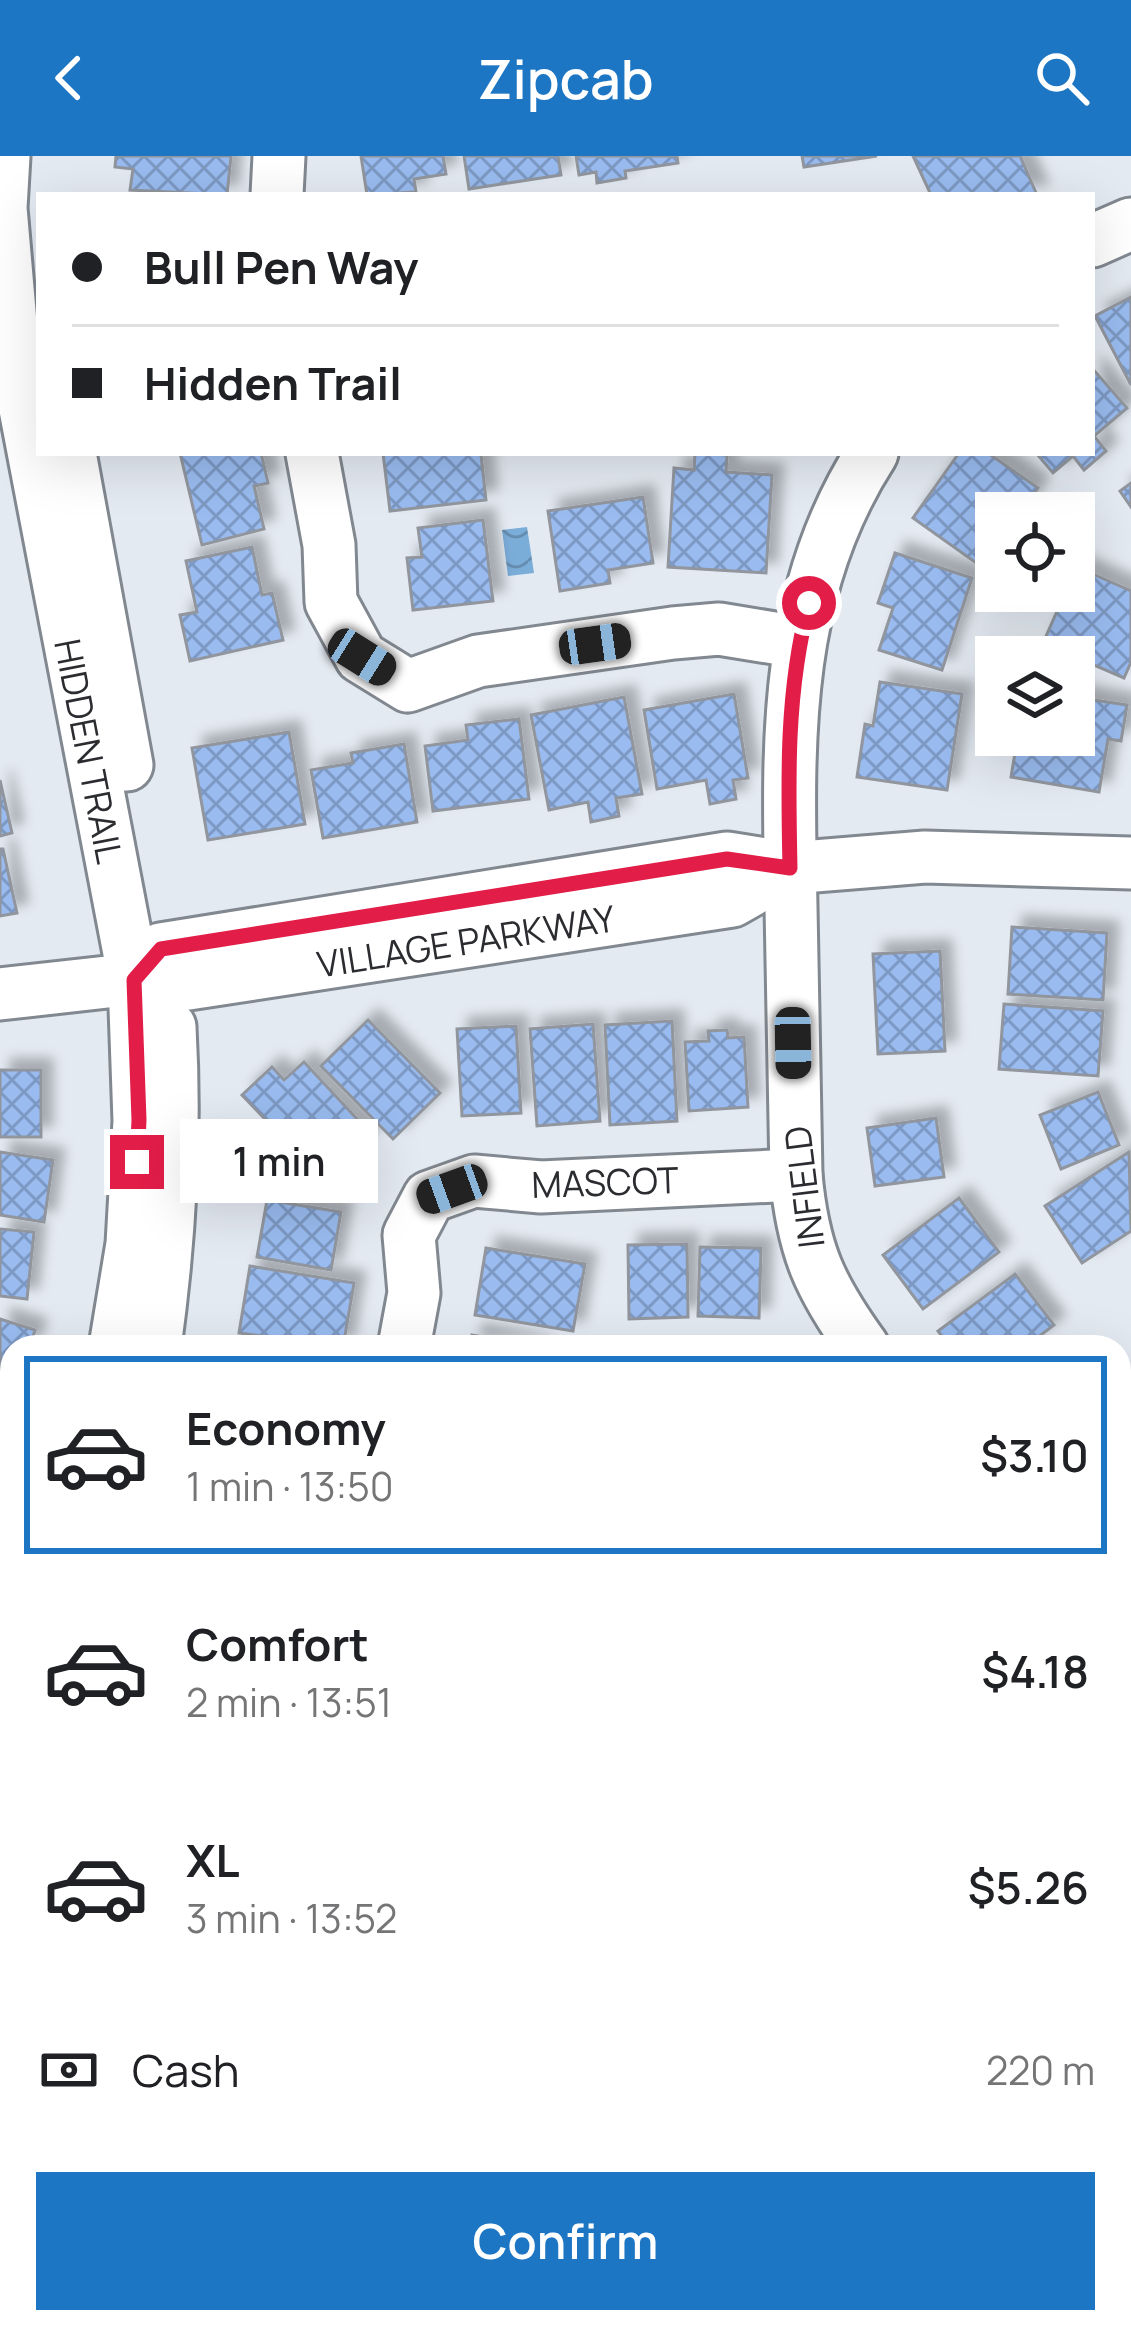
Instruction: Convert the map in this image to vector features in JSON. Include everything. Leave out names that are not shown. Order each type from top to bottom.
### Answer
[{"type":"street","name":"HIDDEN TRAIL","points":[[4,156],[2,208],[13,346],[36,448]]},
{"type":"street","points":[[38,156],[38,192]]},
{"type":"street","points":[[277,192],[278,156]]},
{"type":"street","points":[[1095,240],[1131,224]]},
{"type":"street","name":"HIDDEN TRAIL","points":[[38,456],[154,972],[131,1244],[117,1335]]},
{"type":"street","name":"HIDDEN TRAIL","points":[[70,456],[175,1118],[172,1203],[156,1335]]},
{"type":"street","points":[[312,456],[329,545],[331,602],[362,657],[408,686],[478,661],[673,633],[718,629],[799,642]]},
{"type":"street","name":"INFIELD","points":[[855,1335],[815,1274],[800,1220],[788,743],[799,642],[820,564],[854,482],[870,456]]},
{"type":"street","name":"VILLAGE PARKWAY","points":[[0,994],[732,901],[790,868],[926,857],[1131,863]]},
{"type":"street","name":"MASCOT","points":[[406,1335],[414,1293],[409,1235],[429,1197],[474,1180],[541,1187],[796,1175]]},
{"type":"water","points":[[527,527],[534,573],[508,576],[502,530]]},
{"type":"building","points":[[116,156],[231,156],[227,192],[130,190],[133,169],[115,167]]},
{"type":"building","points":[[361,156],[443,156],[446,174],[414,179],[416,192],[367,192]]},
{"type":"building","points":[[464,156],[558,156],[561,175],[469,189]]},
{"type":"building","points":[[576,156],[677,156],[678,163],[625,171],[626,178],[597,183],[596,172],[579,175]]},
{"type":"building","points":[[802,156],[877,156],[804,167]]},
{"type":"building","points":[[913,156],[1020,156],[1036,192],[930,192]]},
{"type":"building","points":[[1131,297],[1131,385],[1095,316]]},
{"type":"building","points":[[1095,371],[1127,408],[1095,435]]},
{"type":"building","points":[[1095,437],[1106,451],[1084,470],[1073,456],[1095,456]]},
{"type":"building","points":[[181,456],[262,456],[268,483],[254,486],[264,529],[202,545]]},
{"type":"building","points":[[383,456],[481,456],[486,500],[390,511]]},
{"type":"building","points":[[695,456],[727,456],[726,472],[772,475],[766,573],[668,567],[674,468],[694,470]]},
{"type":"building","points":[[957,456],[992,456],[1038,488],[1035,492],[975,492],[975,562],[913,518]]},
{"type":"building","points":[[1039,456],[1073,456],[1053,473]]},
{"type":"building","points":[[1131,483],[1131,507],[1120,491]]},
{"type":"building","points":[[643,497],[653,563],[608,570],[610,583],[560,591],[548,511]]},
{"type":"building","points":[[483,520],[493,601],[413,610],[407,558],[422,557],[418,528]]},
{"type":"building","points":[[252,547],[262,595],[272,593],[283,640],[190,661],[180,615],[197,612],[186,561]]},
{"type":"building","points":[[895,553],[972,578],[942,670],[879,650],[893,608],[878,603]]},
{"type":"building","points":[[1095,575],[1131,591],[1131,662],[1124,678],[1095,665],[1095,636],[1046,636],[1057,612],[1095,612]]},
{"type":"building","points":[[880,682],[962,694],[947,790],[857,777],[865,724],[873,726]]},
{"type":"building","points":[[734,694],[748,778],[733,780],[736,799],[710,804],[706,780],[657,789],[644,710]]},
{"type":"building","points":[[624,697],[642,794],[616,798],[619,816],[591,822],[588,802],[549,810],[531,715]]},
{"type":"building","points":[[1095,700],[1127,705],[1121,741],[1108,739],[1099,792],[1011,777],[1014,756],[1095,756]]},
{"type":"building","points":[[519,719],[529,799],[433,811],[425,746],[468,740],[466,725]]},
{"type":"building","points":[[289,732],[305,824],[208,840],[192,748]]},
{"type":"building","points":[[404,744],[417,822],[323,838],[311,770],[353,763],[351,753]]},
{"type":"building","points":[[0,780],[12,833],[0,836]]},
{"type":"building","points":[[0,849],[17,913],[0,916]]},
{"type":"building","points":[[1012,927],[1107,933],[1103,1000],[1008,994]]},
{"type":"building","points":[[940,951],[945,1051],[878,1054],[873,954]]},
{"type":"building","points":[[1004,1004],[1103,1011],[1098,1076],[999,1069]]},
{"type":"building","points":[[368,1020],[440,1093],[393,1139],[321,1066]]},
{"type":"building","points":[[672,1021],[677,1121],[610,1125],[605,1025]]},
{"type":"building","points":[[593,1024],[600,1121],[537,1126],[530,1029]]},
{"type":"building","points":[[516,1026],[521,1113],[462,1116],[457,1029]]},
{"type":"building","points":[[727,1030],[728,1038],[744,1037],[748,1107],[689,1111],[685,1042],[709,1041],[708,1031]]},
{"type":"building","points":[[304,1062],[371,1134],[322,1179],[242,1095],[272,1067],[284,1080]]},
{"type":"building","points":[[0,1070],[41,1070],[41,1137],[0,1137]]},
{"type":"building","points":[[1098,1092],[1119,1145],[1061,1169],[1040,1115]]},
{"type":"building","points":[[936,1118],[944,1177],[875,1186],[867,1128]]},
{"type":"building","points":[[0,1152],[53,1160],[44,1222],[0,1215]]},
{"type":"building","points":[[1129,1152],[1131,1231],[1082,1263],[1045,1206]]},
{"type":"building","points":[[959,1198],[999,1252],[923,1309],[883,1255]]},
{"type":"building","points":[[267,1200],[341,1212],[331,1270],[257,1257]]},
{"type":"building","points":[[0,1229],[34,1232],[27,1299],[0,1296]]},
{"type":"building","points":[[687,1244],[688,1317],[629,1319],[628,1245]]},
{"type":"building","points":[[700,1247],[761,1248],[759,1318],[698,1316]]},
{"type":"building","points":[[486,1248],[585,1264],[573,1331],[475,1315]]},
{"type":"building","points":[[250,1266],[354,1283],[345,1335],[239,1333]]},
{"type":"building","points":[[1015,1274],[1054,1325],[1041,1335],[941,1335],[938,1331]]},
{"type":"building","points":[[0,1319],[35,1330],[34,1335],[0,1335]]},
{"type":"route","points":[[137,1162],[134,980],[161,949],[727,859],[790,868],[788,743],[799,642],[809,603]]}]
